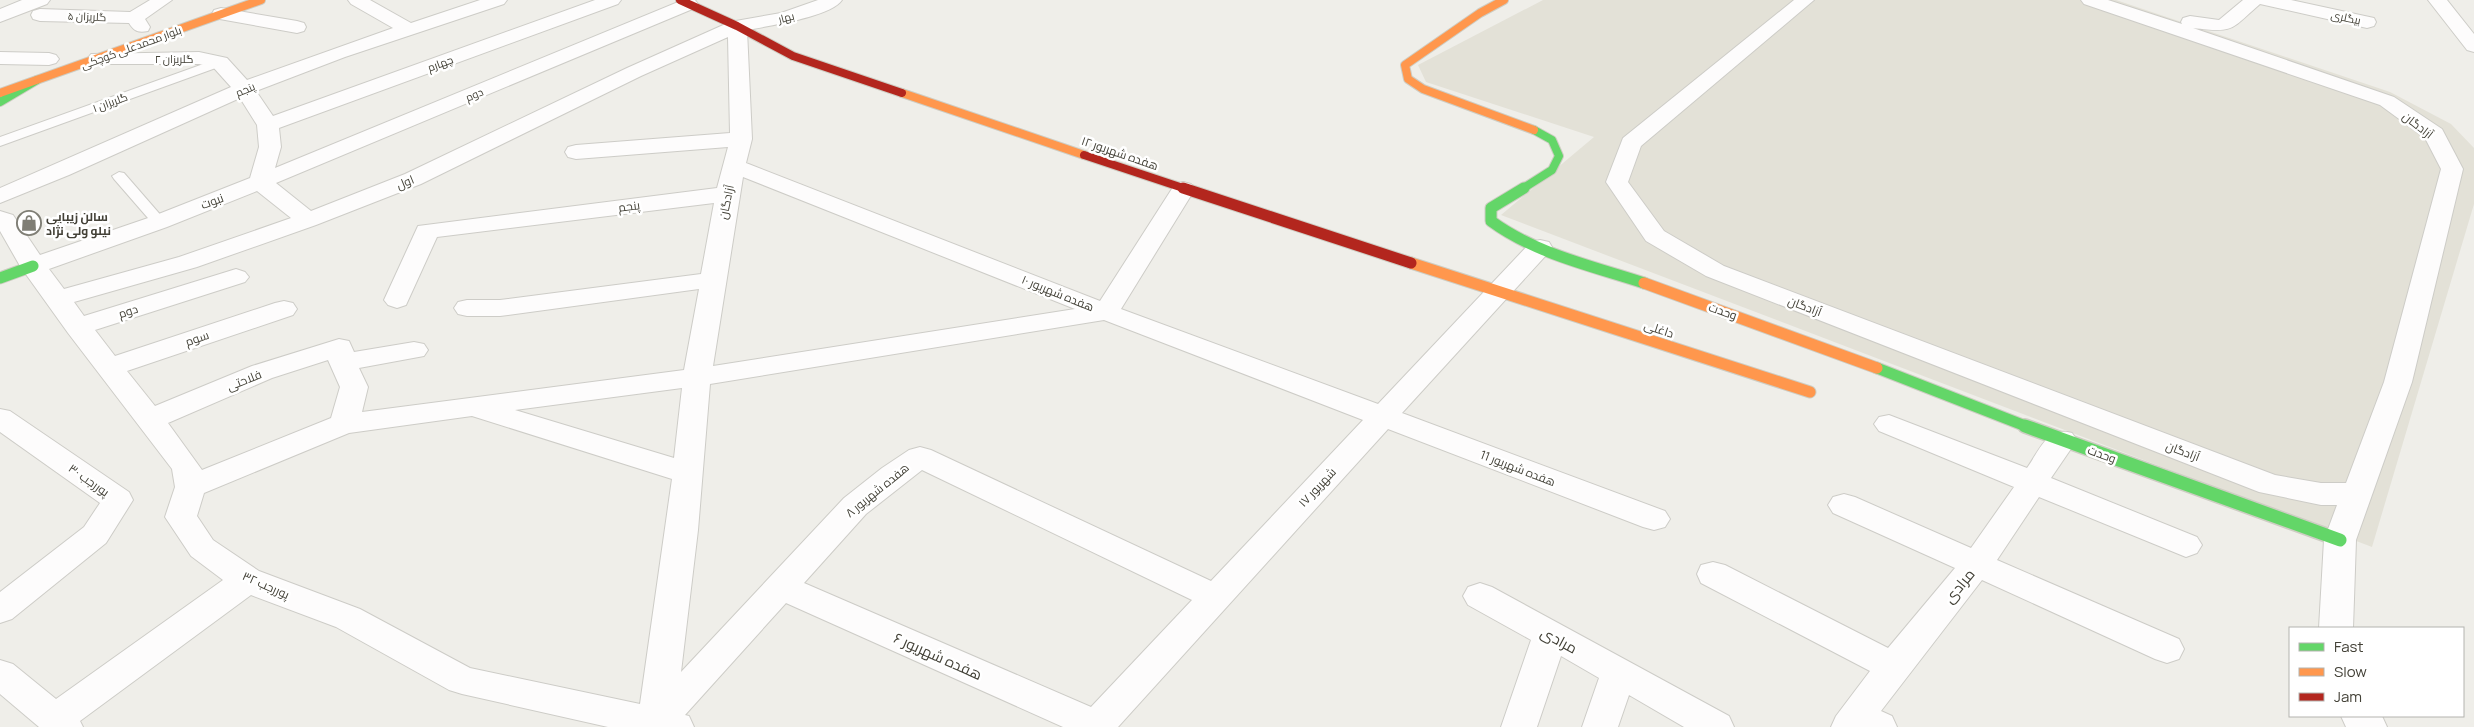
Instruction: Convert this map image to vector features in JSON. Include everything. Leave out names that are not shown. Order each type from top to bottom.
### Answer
[{"type":"street","name":"گلریزان ۵","points":[[0,16],[15,8],[40,7],[140,25],[163,0]]},
{"type":"street","name":"بلوار محمدعلی کوچکی","points":[[0,93],[261,0]]},
{"type":"street","points":[[357,0],[410,30]]},
{"type":"street","name":"پنجم","points":[[0,196],[116,147],[244,89],[311,63],[498,0]]},
{"type":"street","name":"چهارم","points":[[268,125],[612,0]]},
{"type":"street","name":"بهار","points":[[738,26],[784,18],[833,0]]},
{"type":"street","name":"وحدت","points":[[1504,0],[1480,13],[1405,65],[1408,79],[1423,89],[1526,126],[1552,140],[1559,156],[1552,170],[1491,208],[1491,221],[1502,231],[1540,247],[1783,332],[2062,440],[2340,540]]},
{"type":"street","name":"آزادگان","points":[[1804,0],[1631,143],[1617,182],[1655,236],[1715,271],[2270,485],[2321,494],[2357,494]]},
{"type":"street","name":"آزادگان","points":[[2090,0],[2307,72],[2386,101],[2434,134],[2452,169],[2398,382],[2340,540],[2336,627]]},
{"type":"street","points":[[2132,0],[2183,20],[2223,26],[2254,0]]},
{"type":"street","name":"بیگلری","points":[[2266,0],[2367,22]]},
{"type":"street","points":[[2437,0],[2474,46]]},
{"type":"street","name":"هفده شهریور ۱۲","points":[[684,2],[738,26],[793,56],[1183,189],[1499,291]]},
{"type":"street","name":"دوم","points":[[260,182],[526,72],[684,2]]},
{"type":"street","points":[[221,14],[297,27]]},
{"type":"street","name":"آزادگان","points":[[662,725],[697,377],[727,194],[741,139],[738,26]]},
{"type":"street","name":"اول","points":[[57,299],[188,262],[308,220],[413,179],[625,76],[738,26]]},
{"type":"street","points":[[478,49],[526,72]]},
{"type":"street","points":[[0,58],[56,57]]},
{"type":"street","points":[[16,71],[56,57]]},
{"type":"street","name":"گلریزان ۲","points":[[98,58],[199,58],[220,62]]},
{"type":"street","points":[[220,62],[244,89],[268,125],[270,147],[260,182],[308,220]]},
{"type":"street","points":[[0,102],[36,80]]},
{"type":"street","points":[[576,152],[741,139]]},
{"type":"street","name":"هفده شهریور ۱۰","points":[[735,166],[1106,312],[1382,417]]},
{"type":"street","name":"نبوت","points":[[33,266],[159,222],[260,182]]},
{"type":"street","points":[[0,218],[5,220],[33,266],[77,327],[151,419],[187,468],[190,488],[344,424],[697,377],[1106,312],[1183,189]]},
{"type":"street","name":"پنجم","points":[[397,300],[427,231],[727,194]]},
{"type":"street","name":"۱۷ شهریور","points":[[1097,726],[1540,247]]},
{"type":"street","points":[[0,278],[33,266]]},
{"type":"street","name":"دوم","points":[[77,327],[236,277]]},
{"type":"street","points":[[467,308],[500,308],[712,280]]},
{"type":"street","name":"داغلی","points":[[1499,291],[1810,392]]},
{"type":"street","name":"سوم","points":[[110,368],[284,309]]},
{"type":"street","points":[[344,424],[354,387],[341,355],[414,350]]},
{"type":"street","name":"فلاحتی","points":[[151,419],[262,372],[341,355]]},
{"type":"street","points":[[473,407],[688,473]]},
{"type":"street","name":"هفده شهریور 11","points":[[1382,417],[1654,520]]},
{"type":"street","name":"پوررجب ۳۰","points":[[0,418],[118,500],[95,535],[0,610]]},
{"type":"street","points":[[1889,424],[2186,545]]},
{"type":"street","name":"مرادی","points":[[1862,723],[1893,667],[1977,564],[2062,440]]},
{"type":"street","name":"هفده شهریور ۸","points":[[662,725],[780,587],[855,506],[892,475],[920,457],[1215,597]]},
{"type":"street","name":"پوررجب ۳۲","points":[[190,488],[181,517],[202,548],[247,580],[348,618],[462,680],[662,725]]},
{"type":"street","points":[[1844,505],[2167,649]]},
{"type":"street","points":[[1713,574],[1893,667]]},
{"type":"street","points":[[0,674],[60,723],[247,580]]},
{"type":"street","name":"هفده شهریور ۶","points":[[780,587],[1097,726]]},
{"type":"street","name":"مرادی","points":[[1480,596],[1716,727]]},
{"type":"street","points":[[1519,727],[1550,636]]},
{"type":"street","points":[[1600,727],[1620,672]]},
{"type":"street","points":[[2359,717],[2369,727]]},
{"type":"lane","name":"گلریزان ۱","points":[[0,142],[220,62]]},
{"type":"lane","points":[[119,176],[159,222]]},
{"type":"shaded area","points":[[1543,0],[2116,0],[2390,92],[2451,124],[2474,148],[2474,204],[2372,547],[1501,215],[1594,137],[1426,82],[1418,65]]},
{"type":"traffic: fast","points":[[0,102],[37,80]]},
{"type":"traffic: fast","points":[[1534,130],[1552,140],[1559,156],[1552,170],[1491,208],[1491,221],[1505,231],[1542,249],[1644,283]]},
{"type":"traffic: fast","points":[[0,278],[33,266]]},
{"type":"traffic: fast","points":[[1877,368],[2062,440],[2340,540]]},
{"type":"traffic: slow","points":[[0,93],[261,0]]},
{"type":"traffic: slow","points":[[1504,0],[1480,13],[1405,65],[1408,79],[1423,89],[1534,130]]},
{"type":"traffic: slow","points":[[902,93],[1084,155]]},
{"type":"traffic: slow","points":[[1411,263],[1810,392]]},
{"type":"traffic: slow","points":[[1644,283],[1783,332],[1877,368]]},
{"type":"traffic: jam","points":[[680,0],[737,26],[793,56],[902,93]]},
{"type":"traffic: jam","points":[[1084,155],[1411,263]]},
{"type":"place","name":"سالن زیبایی نیلو ولی نژاد","points":[[29,223]]}]
